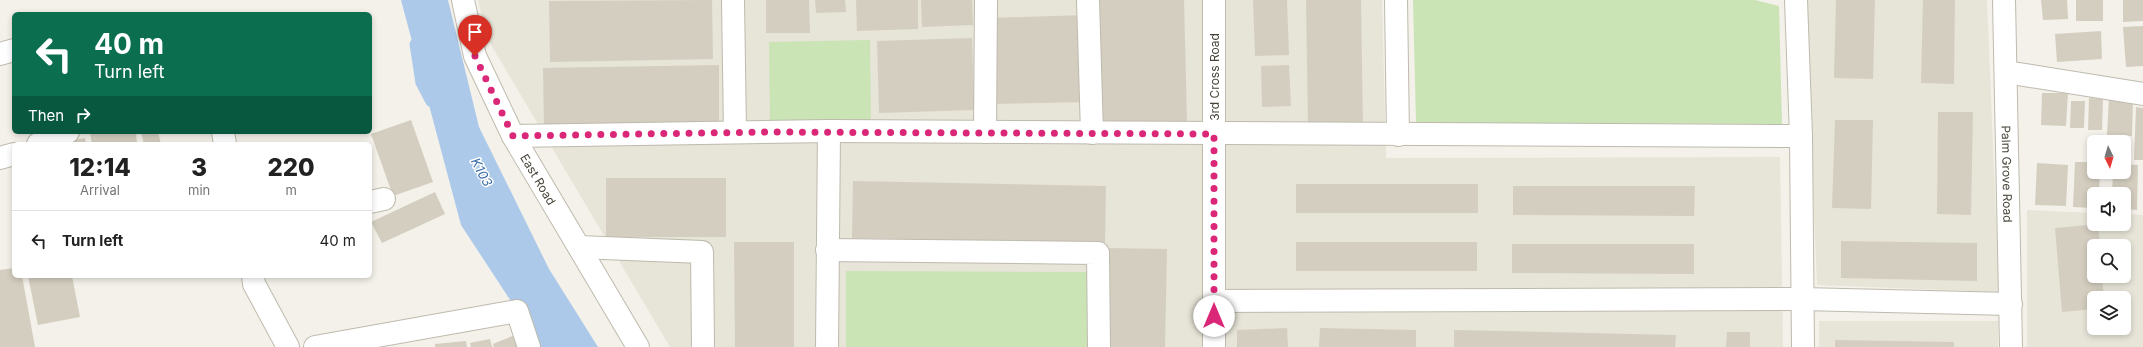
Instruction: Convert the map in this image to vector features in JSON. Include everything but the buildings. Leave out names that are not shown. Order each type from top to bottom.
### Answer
[{"type":"street","name":"East Road","points":[[463,0],[475,56],[513,136],[638,347]]},
{"type":"street","points":[[733,0],[735,132]]},
{"type":"street","points":[[984,132],[986,0]]},
{"type":"street","points":[[1088,0],[1092,133]]},
{"type":"street","name":"3rd Cross Road","points":[[1214,0],[1214,347]]},
{"type":"street","points":[[1396,0],[1398,135]]},
{"type":"street","points":[[1796,0],[1801,136],[1803,347]]},
{"type":"street","name":"Palm Grove Road","points":[[2004,0],[2011,347]]},
{"type":"street","points":[[0,54],[12,51]]},
{"type":"street","points":[[2006,72],[2143,94]]},
{"type":"street","points":[[513,136],[735,132],[1801,136]]},
{"type":"street","points":[[827,347],[829,132]]},
{"type":"street","points":[[43,142],[63,134]]},
{"type":"street","points":[[0,158],[12,155]]},
{"type":"street","points":[[579,247],[702,252],[704,347]]},
{"type":"street","points":[[827,250],[1098,253],[1099,347]]},
{"type":"street","points":[[253,278],[254,284],[288,347]]},
{"type":"street","points":[[1214,301],[1802,299],[2011,304]]},
{"type":"street","points":[[315,347],[517,311],[529,347]]},
{"type":"shaded area","points":[[478,0],[1382,0],[1386,158],[1780,157],[1783,347],[670,347],[487,38]]},
{"type":"shaded area","points":[[1805,0],[1987,0],[1999,292],[1817,285]]},
{"type":"shaded area","points":[[2027,210],[2087,213],[2087,231],[2131,231],[2131,214],[2143,215],[2143,347],[2027,347]]},
{"type":"shaded area","points":[[1819,321],[1998,321],[1998,347],[1819,347]]},
{"type":"green space","points":[[1413,0],[1755,0],[1779,6],[1782,124],[1416,123]]},
{"type":"green space","points":[[870,40],[871,123],[770,125],[769,42]]},
{"type":"green space","points":[[846,271],[1089,272],[1089,347],[846,347]]},
{"type":"water","points":[[401,0],[448,0],[479,127],[549,269],[598,347],[541,347],[461,225]]},
{"type":"waterway","name":"K103","points":[[414,44],[420,83],[430,102]]},
{"type":"route","points":[[475,56],[513,136],[735,132],[1214,134],[1214,316]]}]
